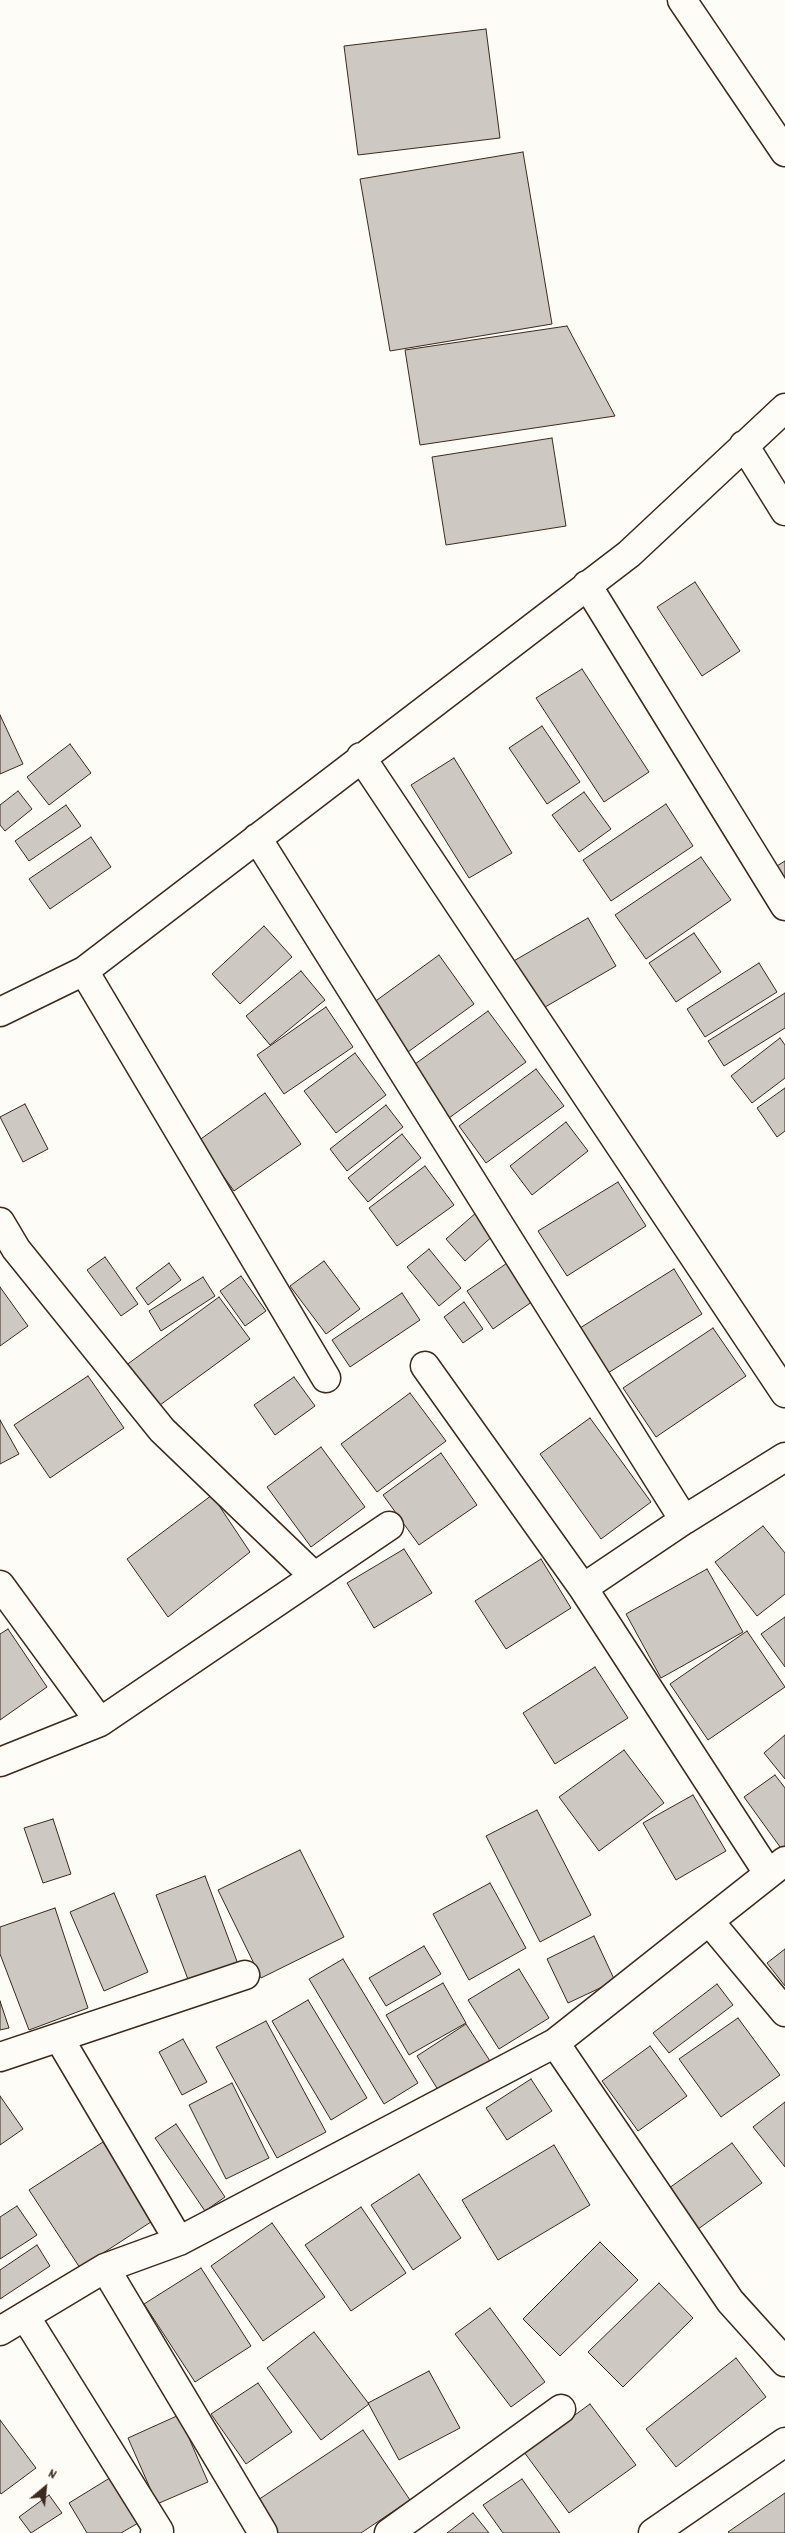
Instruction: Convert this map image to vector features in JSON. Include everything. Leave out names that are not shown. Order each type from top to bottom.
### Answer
[{"type":"street","points":[[682,0],[785,152]]},
{"type":"street","points":[[0,1012],[84,971],[361,757],[629,554],[785,408]]},
{"type":"street","points":[[744,445],[785,511]]},
{"type":"street","points":[[587,585],[785,906]]},
{"type":"street","points":[[361,757],[785,1393]]},
{"type":"street","points":[[258,838],[684,1520]]},
{"type":"street","points":[[84,971],[326,1378]]},
{"type":"street","points":[[0,1222],[16,1249],[162,1430],[314,1576]]},
{"type":"street","points":[[0,2331],[105,2268],[179,2241],[555,2043],[776,1867],[583,1588],[425,1366]]},
{"type":"street","points":[[583,1588],[684,1520],[785,1456]]},
{"type":"street","points":[[0,1762],[100,1722],[389,1526]]},
{"type":"street","points":[[0,1585],[100,1722]]},
{"type":"street","points":[[709,1921],[785,2012]]},
{"type":"street","points":[[0,2058],[245,1975]]},
{"type":"street","points":[[58,2038],[179,2241]]},
{"type":"street","points":[[555,2043],[730,2301],[785,2362]]},
{"type":"street","points":[[105,2268],[263,2533]]},
{"type":"street","points":[[26,2316],[159,2531],[155,2533]]},
{"type":"street","points":[[389,2533],[561,2409]]},
{"type":"street","points":[[654,2533],[785,2442]]},
{"type":"building","points":[[486,29],[500,138],[358,155],[344,46]]},
{"type":"building","points":[[523,152],[552,324],[390,351],[360,179]]},
{"type":"building","points":[[567,326],[615,416],[420,445],[405,350]]},
{"type":"building","points":[[552,438],[566,526],[446,545],[432,457]]},
{"type":"building","points":[[695,582],[740,651],[702,676],[657,607]]},
{"type":"building","points":[[582,669],[649,772],[604,802],[536,698]]},
{"type":"building","points":[[0,715],[23,764],[0,774]]},
{"type":"building","points":[[542,726],[580,782],[547,804],[509,748]]},
{"type":"building","points":[[70,744],[91,773],[49,805],[27,777]]},
{"type":"building","points":[[454,758],[512,853],[469,878],[411,785]]},
{"type":"building","points":[[18,791],[32,809],[5,831],[0,825],[0,805]]},
{"type":"building","points":[[584,792],[611,829],[579,852],[552,815]]},
{"type":"building","points":[[666,804],[693,846],[611,901],[583,860]]},
{"type":"building","points":[[66,805],[81,826],[29,861],[15,841]]},
{"type":"building","points":[[91,837],[111,867],[50,909],[29,879]]},
{"type":"building","points":[[701,857],[731,900],[646,959],[615,915]]},
{"type":"building","points":[[785,861],[785,889],[772,869]]},
{"type":"building","points":[[588,918],[616,966],[533,1014],[505,966]]},
{"type":"building","points":[[264,926],[292,957],[240,1004],[212,974]]},
{"type":"building","points":[[694,933],[721,972],[676,1002],[649,963]]},
{"type":"building","points":[[439,955],[474,1004],[401,1057],[366,1008]]},
{"type":"building","points":[[759,963],[777,992],[705,1037],[687,1009]]},
{"type":"building","points":[[301,971],[325,1000],[270,1045],[246,1016]]},
{"type":"building","points":[[785,993],[785,1028],[724,1066],[708,1041]]},
{"type":"building","points":[[326,1007],[353,1047],[284,1094],[257,1055]]},
{"type":"building","points":[[488,1011],[526,1062],[449,1118],[411,1067]]},
{"type":"building","points":[[780,1038],[785,1045],[785,1078],[752,1103],[731,1076]]},
{"type":"building","points":[[355,1053],[386,1095],[336,1133],[304,1091]]},
{"type":"building","points":[[536,1069],[564,1106],[486,1163],[459,1126]]},
{"type":"building","points":[[785,1088],[785,1131],[777,1137],[757,1108]]},
{"type":"building","points":[[265,1093],[301,1144],[234,1191],[198,1141]]},
{"type":"building","points":[[25,1104],[48,1149],[23,1162],[0,1117]]},
{"type":"building","points":[[386,1105],[403,1127],[347,1171],[330,1149]]},
{"type":"building","points":[[566,1122],[588,1151],[532,1195],[510,1166]]},
{"type":"building","points":[[402,1134],[421,1158],[368,1202],[348,1178]]},
{"type":"building","points":[[425,1166],[454,1205],[397,1246],[369,1208]]},
{"type":"building","points":[[618,1182],[646,1226],[567,1276],[538,1231]]},
{"type":"building","points":[[477,1212],[496,1233],[465,1261],[446,1239]]},
{"type":"building","points":[[429,1249],[461,1288],[439,1306],[407,1267]]},
{"type":"building","points":[[105,1257],[138,1304],[121,1316],[87,1270]]},
{"type":"building","points":[[324,1261],[360,1309],[326,1334],[290,1286]]},
{"type":"building","points":[[510,1261],[536,1299],[493,1329],[467,1291]]},
{"type":"building","points":[[169,1263],[181,1280],[148,1305],[136,1288]]},
{"type":"building","points":[[674,1269],[702,1314],[608,1373],[580,1328]]},
{"type":"building","points":[[241,1276],[266,1311],[245,1326],[220,1291]]},
{"type":"building","points":[[203,1277],[215,1296],[161,1331],[149,1311]]},
{"type":"building","points":[[0,1287],[28,1326],[0,1346]]},
{"type":"building","points":[[402,1293],[420,1320],[350,1367],[332,1340]]},
{"type":"building","points":[[219,1297],[250,1339],[156,1408],[125,1366]]},
{"type":"building","points":[[464,1302],[483,1329],[463,1343],[444,1317]]},
{"type":"building","points":[[713,1328],[746,1376],[656,1437],[623,1388]]},
{"type":"building","points":[[88,1376],[124,1428],[50,1478],[14,1425]]},
{"type":"building","points":[[294,1377],[315,1406],[275,1435],[254,1405]]},
{"type":"building","points":[[410,1393],[446,1441],[377,1492],[341,1444]]},
{"type":"building","points":[[590,1418],[651,1502],[601,1539],[540,1454]]},
{"type":"building","points":[[0,1420],[19,1454],[0,1464]]},
{"type":"building","points":[[321,1447],[365,1507],[311,1547],[267,1487]]},
{"type":"building","points":[[441,1453],[477,1505],[419,1545],[383,1495]]},
{"type":"building","points":[[212,1495],[250,1552],[168,1617],[127,1559]]},
{"type":"building","points":[[763,1526],[785,1553],[785,1594],[757,1616],[715,1562]]},
{"type":"building","points":[[404,1549],[432,1593],[374,1628],[347,1583]]},
{"type":"building","points":[[541,1559],[571,1608],[506,1649],[475,1601]]},
{"type":"building","points":[[707,1569],[743,1632],[661,1678],[626,1614]]},
{"type":"building","points":[[785,1617],[785,1667],[761,1634]]},
{"type":"building","points":[[8,1629],[47,1687],[0,1720],[0,1634]]},
{"type":"building","points":[[747,1631],[785,1687],[708,1740],[670,1684]]},
{"type":"building","points":[[595,1667],[628,1718],[555,1764],[523,1713]]},
{"type":"building","points":[[785,1735],[785,1779],[764,1753]]},
{"type":"building","points":[[624,1750],[664,1803],[599,1851],[559,1797]]},
{"type":"building","points":[[775,1775],[785,1788],[785,1850],[783,1851],[744,1797]]},
{"type":"building","points":[[693,1795],[726,1851],[676,1880],[643,1823]]},
{"type":"building","points":[[537,1810],[591,1915],[540,1942],[486,1836]]},
{"type":"building","points":[[53,1819],[71,1874],[43,1883],[24,1828]]},
{"type":"building","points":[[300,1850],[344,1937],[261,1978],[218,1890]]},
{"type":"building","points":[[205,1876],[238,1964],[189,1982],[156,1895]]},
{"type":"building","points":[[490,1883],[526,1948],[469,1980],[433,1914]]},
{"type":"building","points":[[114,1893],[148,1972],[104,1991],[70,1912]]},
{"type":"building","points":[[55,1908],[88,2008],[29,2030],[0,1954],[0,1927]]},
{"type":"building","points":[[594,1936],[615,1981],[568,2003],[547,1959]]},
{"type":"building","points":[[424,1946],[441,1974],[386,2006],[369,1978]]},
{"type":"building","points":[[785,1949],[785,1986],[767,1963]]},
{"type":"building","points":[[343,1959],[418,2083],[384,2104],[309,1979]]},
{"type":"building","points":[[519,1969],[549,2018],[499,2049],[468,2000]]},
{"type":"building","points":[[443,1983],[466,2023],[409,2055],[386,2015]]},
{"type":"building","points":[[717,1984],[733,2005],[669,2053],[653,2033]]},
{"type":"building","points":[[308,2000],[367,2098],[331,2120],[272,2021]]},
{"type":"building","points":[[0,2001],[9,2028],[0,2030]]},
{"type":"building","points":[[738,2018],[780,2075],[721,2117],[679,2059]]},
{"type":"building","points":[[266,2021],[326,2132],[277,2158],[216,2047]]},
{"type":"building","points":[[466,2024],[490,2061],[440,2093],[417,2056]]},
{"type":"building","points":[[183,2039],[207,2082],[182,2095],[159,2052]]},
{"type":"building","points":[[650,2046],[687,2096],[638,2131],[602,2081]]},
{"type":"building","points":[[531,2079],[552,2111],[507,2140],[486,2108]]},
{"type":"building","points":[[232,2083],[269,2158],[226,2179],[189,2105]]},
{"type":"building","points":[[0,2096],[23,2129],[0,2145]]},
{"type":"building","points":[[785,2102],[785,2167],[753,2127]]},
{"type":"building","points":[[176,2124],[225,2197],[205,2211],[155,2138]]},
{"type":"building","points":[[103,2142],[154,2220],[80,2268],[29,2190]]},
{"type":"building","points":[[732,2143],[762,2183],[694,2232],[665,2191]]},
{"type":"building","points":[[554,2145],[590,2205],[498,2260],[462,2200]]},
{"type":"building","points":[[419,2174],[461,2238],[413,2270],[371,2205]]},
{"type":"building","points":[[17,2206],[37,2235],[0,2259],[0,2217]]},
{"type":"building","points":[[361,2207],[406,2273],[351,2311],[305,2245]]},
{"type":"building","points":[[272,2223],[325,2297],[263,2341],[211,2266]]},
{"type":"building","points":[[600,2242],[638,2280],[560,2356],[523,2319]]},
{"type":"building","points":[[37,2245],[50,2266],[0,2299],[0,2270]]},
{"type":"building","points":[[201,2268],[251,2346],[195,2382],[144,2304]]},
{"type":"building","points":[[659,2283],[693,2318],[623,2387],[588,2352]]},
{"type":"building","points":[[490,2308],[545,2382],[511,2407],[455,2334]]},
{"type":"building","points":[[314,2332],[369,2404],[321,2440],[267,2368]]},
{"type":"building","points":[[736,2358],[766,2397],[676,2467],[646,2429]]},
{"type":"building","points":[[429,2371],[460,2428],[399,2460],[368,2403]]},
{"type":"building","points":[[258,2383],[292,2432],[246,2464],[211,2414]]},
{"type":"building","points":[[590,2404],[636,2465],[569,2513],[524,2452]]},
{"type":"building","points":[[179,2415],[208,2482],[157,2504],[128,2438]]},
{"type":"building","points":[[0,2420],[36,2468],[1,2494],[0,2492]]},
{"type":"building","points":[[363,2430],[410,2500],[361,2533],[277,2533],[255,2502]]},
{"type":"building","points":[[113,2476],[140,2522],[121,2533],[87,2533],[69,2503]]},
{"type":"building","points":[[522,2479],[560,2533],[503,2533],[483,2505]]},
{"type":"building","points":[[785,2493],[785,2533],[728,2532]]},
{"type":"building","points":[[49,2495],[62,2513],[31,2533],[19,2517]]},
{"type":"building","points":[[473,2513],[489,2533],[447,2533]]}]
